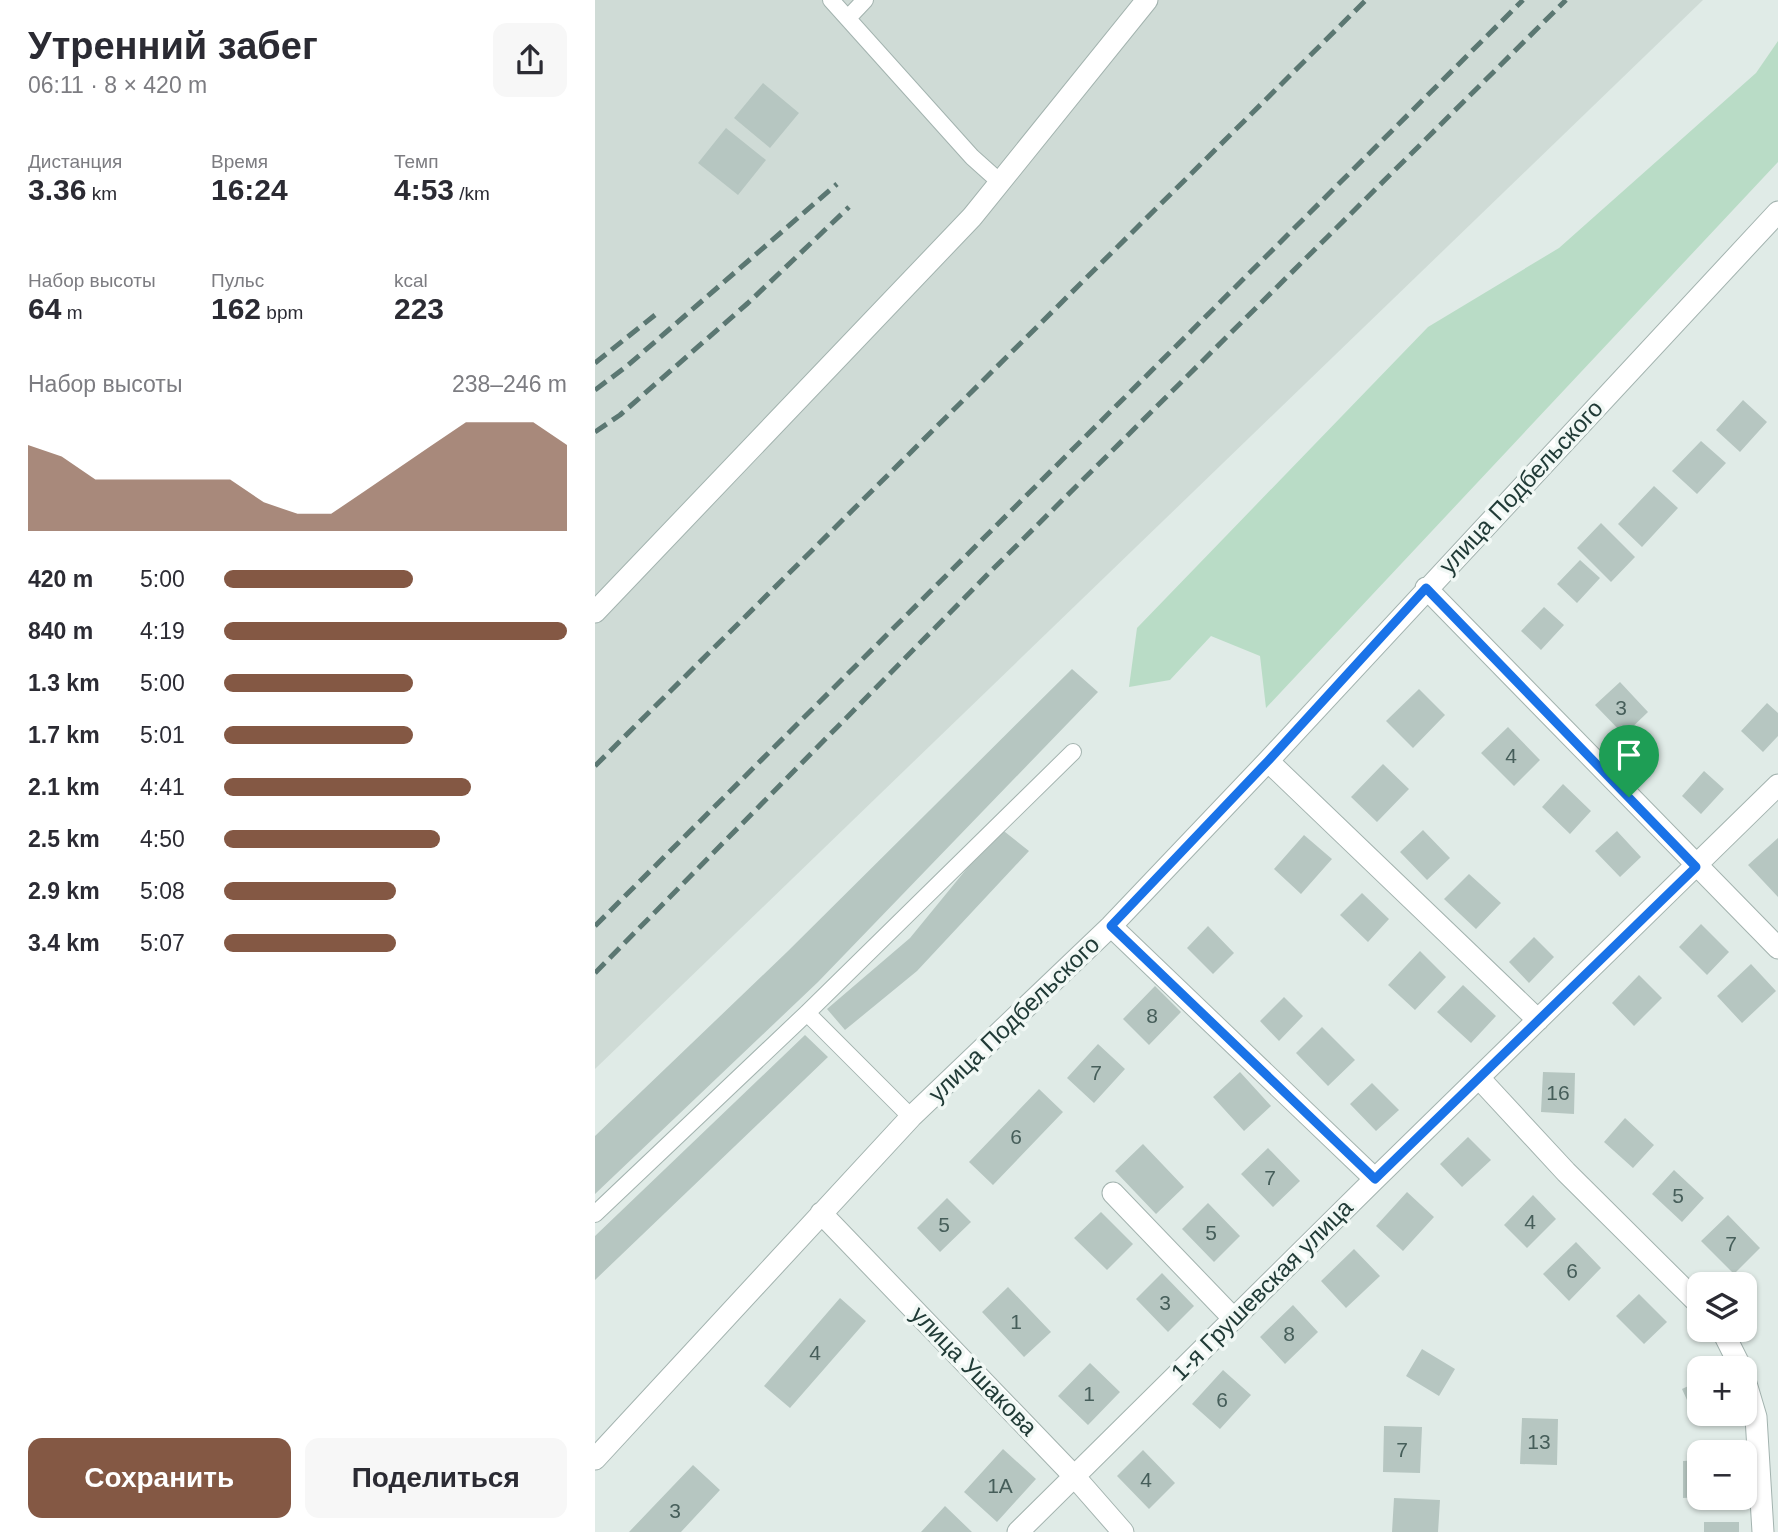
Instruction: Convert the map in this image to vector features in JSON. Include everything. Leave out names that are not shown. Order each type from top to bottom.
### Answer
[{"type":"street","points":[[595,612],[1002,183],[1147,0]]},
{"type":"street","name":"улица Подбельского","points":[[595,1459],[911,1117],[1111,926],[1268,761],[1778,212]]},
{"type":"street","points":[[1426,588],[1778,948]]},
{"type":"street","points":[[1268,761],[1538,1020]]},
{"type":"street","name":"1-я Грушевская улица","points":[[1019,1532],[1778,785]]},
{"type":"street","points":[[1111,926],[1375,1179]]},
{"type":"street","points":[[1479,1079],[1566,1172],[1687,1292]]},
{"type":"street","points":[[1112,1193],[1234,1319]]},
{"type":"street","name":"улица Ушакова","points":[[821,1213],[1075,1476],[1123,1532]]},
{"type":"street","points":[[1757,1426],[1763,1532]]},
{"type":"lane","points":[[831,0],[972,157],[1002,183]]},
{"type":"lane","points":[[848,18],[865,0]]},
{"type":"lane","points":[[595,1213],[807,1013],[1073,751]]},
{"type":"lane","points":[[807,1013],[911,1117]]},
{"type":"shaded area","points":[[595,0],[1703,0],[595,1069]]},
{"type":"green space","points":[[1778,41],[1778,162],[1266,708],[1260,656],[1211,636],[1170,680],[1129,687],[1137,628],[1428,327],[1559,248],[1756,73]]},
{"type":"building","points":[[763,83],[799,113],[770,148],[734,118]]},
{"type":"building","points":[[726,128],[766,160],[738,195],[698,163]]},
{"type":"building","points":[[1743,400],[1767,422],[1740,452],[1716,430]]},
{"type":"building","points":[[1701,441],[1726,463],[1697,494],[1672,471]]},
{"type":"building","points":[[1654,486],[1678,508],[1642,547],[1618,524]]},
{"type":"building","points":[[1601,523],[1635,557],[1611,582],[1577,548]]},
{"type":"building","points":[[1580,560],[1600,578],[1577,603],[1557,584]]},
{"type":"building","points":[[1544,607],[1564,625],[1541,650],[1521,631]]},
{"type":"building","points":[[1072,669],[1098,692],[818,982],[595,1194],[595,1136],[787,952]]},
{"type":"building","points":[[1620,682],[1648,712],[1624,735],[1595,705]]},
{"type":"building","points":[[1419,689],[1445,715],[1413,748],[1386,721]]},
{"type":"building","points":[[1767,703],[1778,713],[1778,736],[1763,752],[1741,731]]},
{"type":"building","points":[[1508,727],[1540,760],[1514,786],[1481,753]]},
{"type":"building","points":[[1383,764],[1409,789],[1377,822],[1351,797]]},
{"type":"building","points":[[1704,771],[1724,789],[1701,814],[1682,796]]},
{"type":"building","points":[[1563,784],[1591,811],[1570,834],[1542,807]]},
{"type":"building","points":[[1000,828],[1029,851],[917,971],[845,1030],[827,1009],[910,938]]},
{"type":"building","points":[[1423,830],[1450,858],[1427,880],[1400,852]]},
{"type":"building","points":[[1617,831],[1641,857],[1620,877],[1595,851]]},
{"type":"building","points":[[1304,835],[1332,859],[1301,894],[1274,869]]},
{"type":"building","points":[[1778,838],[1778,897],[1748,865]]},
{"type":"building","points":[[1469,874],[1501,903],[1476,929],[1444,899]]},
{"type":"building","points":[[1362,893],[1389,919],[1368,942],[1340,915]]},
{"type":"building","points":[[1701,924],[1729,952],[1707,975],[1679,947]]},
{"type":"building","points":[[1208,926],[1234,953],[1213,974],[1187,948]]},
{"type":"building","points":[[1534,937],[1554,957],[1529,983],[1509,962]]},
{"type":"building","points":[[1420,951],[1446,977],[1415,1010],[1388,985]]},
{"type":"building","points":[[1751,964],[1776,991],[1742,1023],[1717,996]]},
{"type":"building","points":[[1639,975],[1662,998],[1634,1026],[1612,1003]]},
{"type":"building","points":[[1463,985],[1496,1016],[1471,1043],[1437,1012]]},
{"type":"building","points":[[1155,986],[1181,1012],[1149,1045],[1123,1019]]},
{"type":"building","points":[[1284,997],[1303,1016],[1279,1041],[1260,1021]]},
{"type":"building","points":[[1322,1027],[1355,1060],[1328,1086],[1296,1053]]},
{"type":"building","points":[[805,1035],[828,1057],[595,1280],[595,1236]]},
{"type":"building","points":[[1098,1044],[1125,1069],[1094,1103],[1067,1078]]},
{"type":"building","points":[[1240,1072],[1271,1106],[1244,1131],[1213,1097]]},
{"type":"building","points":[[1543,1072],[1575,1073],[1574,1114],[1541,1112]]},
{"type":"building","points":[[1372,1083],[1399,1110],[1376,1131],[1350,1104]]},
{"type":"building","points":[[1039,1089],[1063,1112],[993,1185],[969,1162]]},
{"type":"building","points":[[1625,1118],[1654,1145],[1633,1168],[1604,1142]]},
{"type":"building","points":[[1468,1137],[1491,1160],[1462,1187],[1440,1164]]},
{"type":"building","points":[[1143,1144],[1184,1187],[1156,1214],[1115,1171]]},
{"type":"building","points":[[1268,1148],[1300,1181],[1273,1207],[1241,1174]]},
{"type":"building","points":[[1674,1170],[1704,1198],[1682,1222],[1652,1194]]},
{"type":"building","points":[[1407,1192],[1434,1217],[1403,1251],[1376,1226]]},
{"type":"building","points":[[1533,1195],[1556,1219],[1527,1248],[1504,1225]]},
{"type":"building","points":[[947,1198],[971,1222],[940,1252],[917,1228]]},
{"type":"building","points":[[1208,1203],[1240,1236],[1214,1262],[1182,1229]]},
{"type":"building","points":[[1101,1212],[1133,1244],[1107,1270],[1074,1238]]},
{"type":"building","points":[[1728,1215],[1760,1248],[1736,1272],[1732,1272],[1701,1241]]},
{"type":"building","points":[[1576,1242],[1601,1268],[1569,1301],[1543,1274]]},
{"type":"building","points":[[1354,1249],[1380,1276],[1346,1308],[1321,1281]]},
{"type":"building","points":[[1162,1273],[1194,1306],[1168,1332],[1136,1299]]},
{"type":"building","points":[[1008,1287],[1051,1332],[1024,1357],[982,1312]]},
{"type":"building","points":[[1639,1294],[1667,1322],[1644,1344],[1616,1316]]},
{"type":"building","points":[[840,1298],[866,1321],[790,1408],[764,1386]]},
{"type":"building","points":[[1293,1305],[1318,1332],[1285,1364],[1260,1337]]},
{"type":"building","points":[[1422,1349],[1455,1369],[1439,1396],[1406,1376]]},
{"type":"building","points":[[1090,1363],[1120,1392],[1088,1425],[1058,1396]]},
{"type":"building","points":[[1223,1370],[1251,1395],[1220,1429],[1192,1404]]},
{"type":"building","points":[[1687,1387],[1687,1400],[1682,1389]]},
{"type":"building","points":[[1522,1418],[1558,1419],[1557,1465],[1520,1464]]},
{"type":"building","points":[[1384,1426],[1422,1427],[1420,1473],[1383,1472]]},
{"type":"building","points":[[1003,1449],[1036,1479],[997,1522],[964,1492]]},
{"type":"building","points":[[1143,1450],[1175,1483],[1149,1509],[1117,1476]]},
{"type":"building","points":[[1683,1461],[1687,1461],[1687,1498],[1683,1498]]},
{"type":"building","points":[[693,1465],[720,1490],[681,1532],[629,1532]]},
{"type":"building","points":[[1394,1498],[1440,1500],[1438,1532],[1392,1532]]},
{"type":"building","points":[[945,1506],[972,1532],[921,1532]]},
{"type":"building","points":[[1704,1522],[1739,1522],[1739,1532],[1704,1532]]},
{"type":"railway","points":[[595,766],[1366,0]]},
{"type":"railway","points":[[595,926],[1523,0]]},
{"type":"railway","points":[[595,973],[988,574],[1566,0]]},
{"type":"railway","points":[[595,390],[627,366],[837,184]]},
{"type":"railway","points":[[595,432],[620,415],[748,303],[849,207]]},
{"type":"railway","points":[[595,363],[655,315]]},
{"type":"route","points":[[1426,588],[1629,797],[1696,867],[1375,1179],[1111,926],[1268,761],[1426,588]]}]
